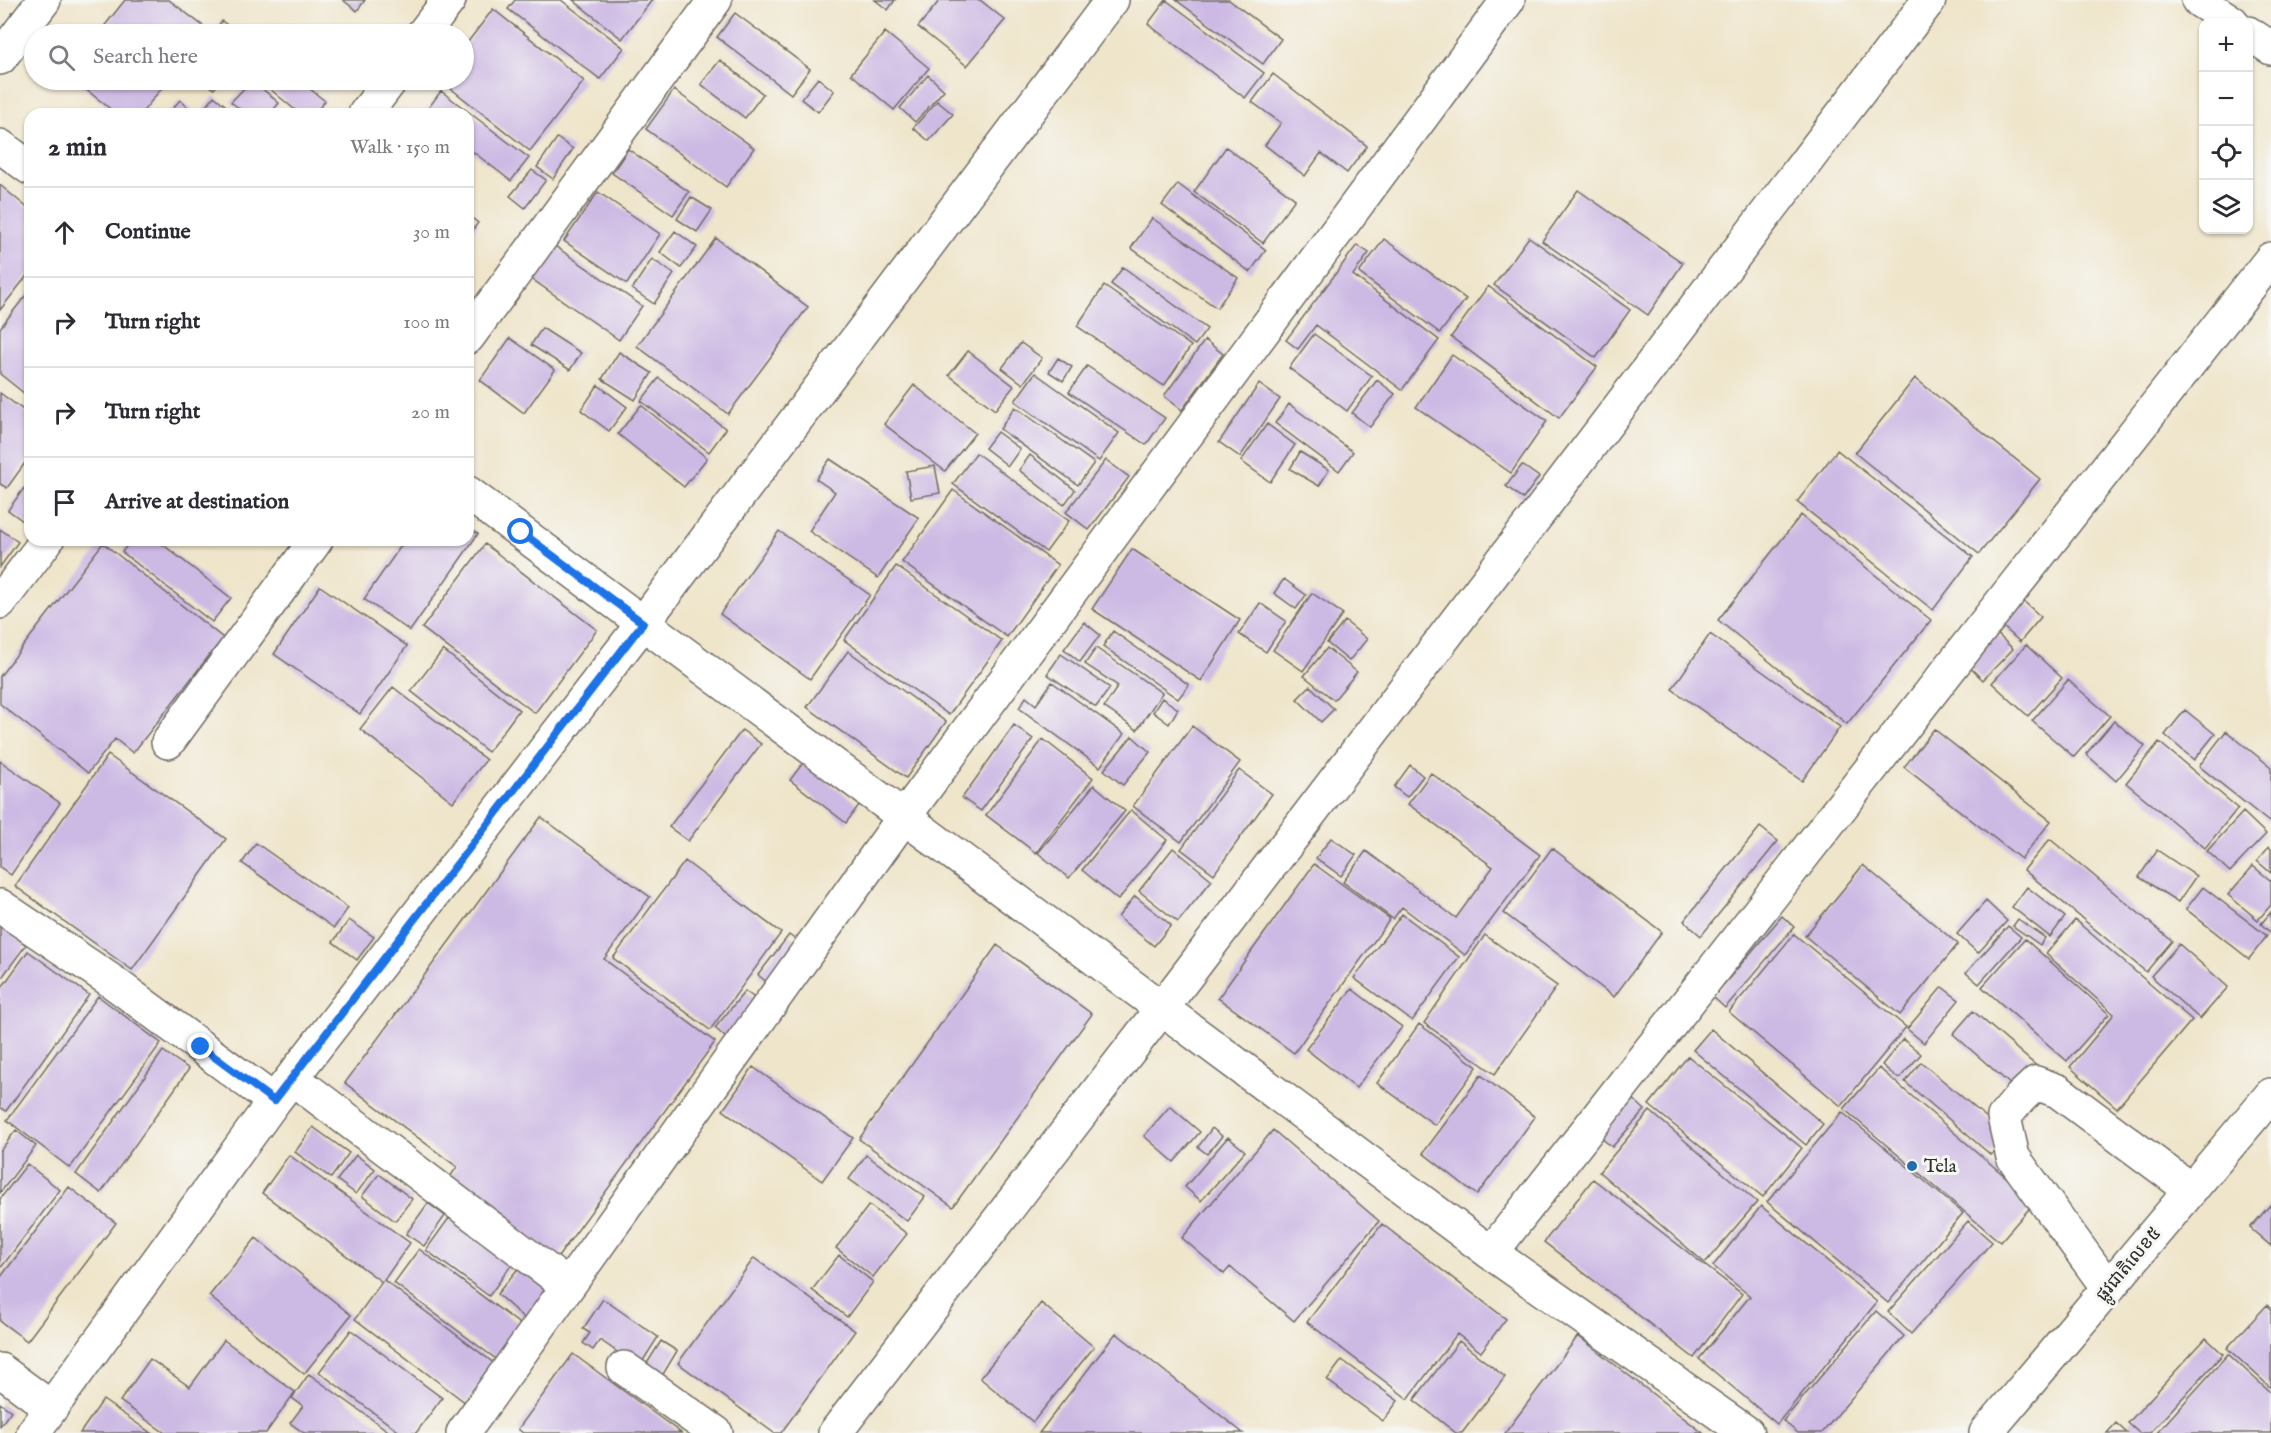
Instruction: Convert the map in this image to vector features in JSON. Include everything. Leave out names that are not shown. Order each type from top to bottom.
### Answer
[{"type":"main road","points":[[26,24],[44,0]]},
{"type":"main road","points":[[431,24],[449,0]]},
{"type":"main road","points":[[474,329],[715,0]]},
{"type":"main road","points":[[0,1370],[42,1420],[283,1090],[643,623],[1112,0]]},
{"type":"main road","points":[[463,1433],[904,816],[1508,0]]},
{"type":"main road","points":[[836,1433],[1929,0]]},
{"type":"main road","points":[[2198,0],[2226,18]]},
{"type":"main road","points":[[0,58],[24,26]]},
{"type":"main road","points":[[2253,36],[2271,48]]},
{"type":"main road","points":[[369,108],[383,90]]},
{"type":"main road","points":[[0,146],[24,164]]},
{"type":"main road","points":[[1491,1253],[2271,259]]},
{"type":"main road","points":[[474,497],[1491,1253],[1747,1433]]},
{"type":"main road","points":[[0,602],[42,546]]},
{"type":"main road","points":[[168,742],[312,546]]},
{"type":"main road","points":[[0,906],[110,980],[283,1090],[568,1286]]},
{"type":"main road","points":[[2108,1288],[2013,1157],[2004,1117],[2020,1098],[2036,1083],[2058,1091],[2191,1190]]},
{"type":"main road","name":"ផ្លូវជាតិលេខ៥","points":[[1986,1433],[2271,1095]]},
{"type":"main road","points":[[624,1368],[716,1433]]},
{"type":"building","points":[[125,0],[169,0],[200,24],[106,24]]},
{"type":"building","points":[[343,0],[365,0],[357,11]]},
{"type":"building","points":[[515,0],[561,0],[624,48],[600,79],[508,9]]},
{"type":"building","points":[[573,0],[652,0],[622,39]]},
{"type":"building","points":[[875,0],[895,0],[888,10]]},
{"type":"building","points":[[940,0],[980,0],[1005,20],[967,66],[918,27]]},
{"type":"building","points":[[1166,0],[1264,73],[1245,98],[1148,24]]},
{"type":"building","points":[[1176,0],[1229,0],[1281,39],[1263,64]]},
{"type":"building","points":[[493,9],[584,81],[530,151],[453,90],[474,90],[474,34]]},
{"type":"building","points":[[735,13],[810,69],[791,94],[717,37]]},
{"type":"building","points":[[885,32],[929,68],[894,110],[851,74]]},
{"type":"building","points":[[720,60],[763,94],[745,118],[701,84]]},
{"type":"building","points":[[1273,74],[1367,146],[1347,173],[1321,153],[1305,176],[1265,145],[1281,123],[1252,102]]},
{"type":"building","points":[[928,75],[944,90],[915,122],[900,108]]},
{"type":"building","points":[[818,78],[834,91],[818,112],[801,99]]},
{"type":"building","points":[[87,90],[160,90],[146,108],[109,108]]},
{"type":"building","points":[[242,90],[264,90],[279,103],[275,108],[238,108],[231,102]]},
{"type":"building","points":[[271,90],[311,90],[325,101],[319,108],[293,108]]},
{"type":"building","points":[[674,90],[754,148],[726,187],[646,129]]},
{"type":"building","points":[[441,91],[463,108],[428,108]]},
{"type":"building","points":[[214,96],[229,108],[205,108]]},
{"type":"building","points":[[180,100],[189,108],[173,108]]},
{"type":"building","points":[[937,101],[953,114],[929,141],[913,128]]},
{"type":"building","points":[[474,116],[529,158],[511,181],[474,153]]},
{"type":"building","points":[[557,138],[573,149],[553,179],[537,167]]},
{"type":"building","points":[[1226,147],[1295,199],[1263,243],[1194,192]]},
{"type":"building","points":[[628,149],[689,192],[673,215],[612,173]]},
{"type":"building","points":[[532,170],[546,180],[525,208],[510,196]]},
{"type":"building","points":[[1178,184],[1266,250],[1250,272],[1162,205]]},
{"type":"building","points":[[0,185],[24,205],[24,280],[0,310]]},
{"type":"building","points":[[1578,190],[1683,263],[1648,315],[1542,241]]},
{"type":"building","points":[[598,192],[660,234],[627,284],[564,241]]},
{"type":"building","points":[[691,197],[712,210],[697,232],[677,219]]},
{"type":"building","points":[[1152,218],[1238,278],[1217,308],[1131,248]]},
{"type":"building","points":[[675,231],[697,247],[681,268],[660,252]]},
{"type":"building","points":[[1529,237],[1630,310],[1596,358],[1494,285]]},
{"type":"building","points":[[716,238],[808,307],[728,414],[637,346]]},
{"type":"building","points":[[1384,239],[1466,299],[1440,333],[1359,273]]},
{"type":"building","points":[[552,244],[642,306],[619,340],[529,277]]},
{"type":"building","points":[[1357,245],[1369,253],[1353,275],[1439,340],[1402,390],[1316,325],[1298,349],[1286,340]]},
{"type":"building","points":[[652,259],[674,274],[654,304],[632,289]]},
{"type":"building","points":[[1123,267],[1207,329],[1195,345],[1111,284]]},
{"type":"building","points":[[1104,286],[1191,346],[1164,386],[1077,326]]},
{"type":"building","points":[[1488,286],[1597,367],[1559,418],[1451,337]]},
{"type":"building","points":[[24,298],[24,393],[0,374],[0,328]]},
{"type":"building","points":[[542,328],[581,353],[570,370],[531,345]]},
{"type":"building","points":[[1314,334],[1372,376],[1347,411],[1289,368]]},
{"type":"building","points":[[510,338],[555,370],[524,413],[480,380]]},
{"type":"building","points":[[1205,340],[1223,354],[1182,410],[1164,396]]},
{"type":"building","points":[[1021,343],[1042,358],[1023,384],[1002,368]]},
{"type":"building","points":[[968,351],[1014,386],[995,410],[949,375]]},
{"type":"building","points":[[619,352],[652,373],[635,400],[602,379]]},
{"type":"building","points":[[1452,355],[1547,421],[1511,473],[1416,407]]},
{"type":"building","points":[[1058,358],[1072,367],[1063,381],[1049,372]]},
{"type":"building","points":[[1087,366],[1165,418],[1146,445],[1069,392]]},
{"type":"building","points":[[1035,373],[1119,433],[1099,461],[1015,401]]},
{"type":"building","points":[[659,378],[726,429],[709,452],[641,401]]},
{"type":"building","points":[[1915,378],[2040,479],[1979,554],[1855,453]]},
{"type":"building","points":[[1377,380],[1395,394],[1370,427],[1352,413]]},
{"type":"building","points":[[1259,384],[1280,399],[1240,457],[1219,442]]},
{"type":"building","points":[[598,385],[627,407],[609,431],[581,410]]},
{"type":"building","points":[[914,385],[975,433],[945,471],[884,424]]},
{"type":"building","points":[[0,393],[24,411],[24,464],[7,488],[0,484]]},
{"type":"building","points":[[1289,404],[1353,452],[1339,471],[1275,423]]},
{"type":"building","points":[[641,405],[707,458],[684,487],[618,434]]},
{"type":"building","points":[[1015,407],[1094,463],[1078,485],[1000,429]]},
{"type":"building","points":[[1267,424],[1295,445],[1270,482],[1241,461]]},
{"type":"building","points":[[997,432],[1020,449],[1008,466],[985,448]]},
{"type":"building","points":[[1837,450],[1973,557],[1933,610],[1797,502]]},
{"type":"building","points":[[1300,452],[1329,470],[1319,486],[1290,469]]},
{"type":"building","points":[[976,453],[1069,521],[1046,552],[953,484]]},
{"type":"building","points":[[1030,455],[1075,490],[1064,505],[1019,470]]},
{"type":"building","points":[[830,459],[919,518],[878,578],[809,531],[835,492],[816,479]]},
{"type":"building","points":[[1106,460],[1129,477],[1089,530],[1066,512]]},
{"type":"building","points":[[1522,465],[1539,477],[1523,499],[1506,486]]},
{"type":"building","points":[[935,466],[940,493],[911,498],[906,471]]},
{"type":"building","points":[[24,488],[24,522],[8,510]]},
{"type":"building","points":[[953,490],[1058,565],[1007,637],[902,562]]},
{"type":"building","points":[[1801,515],[1931,620],[1847,724],[1718,620]]},
{"type":"building","points":[[0,529],[18,542],[0,567]]},
{"type":"building","points":[[779,531],[870,595],[810,679],[720,614]]},
{"type":"building","points":[[485,544],[597,630],[535,713],[422,628]]},
{"type":"building","points":[[101,546],[107,546],[223,638],[133,753],[115,739],[88,773],[0,704],[0,676]]},
{"type":"building","points":[[126,546],[165,546],[231,598],[212,622],[122,552]]},
{"type":"building","points":[[401,546],[470,546],[410,631],[364,599]]},
{"type":"building","points":[[1132,549],[1240,620],[1201,681],[1092,609]]},
{"type":"building","points":[[896,566],[1002,641],[949,715],[844,640]]},
{"type":"building","points":[[1284,579],[1306,595],[1296,609],[1274,593]]},
{"type":"building","points":[[320,586],[407,646],[360,714],[274,654]]},
{"type":"building","points":[[1312,593],[1343,614],[1303,671],[1273,650]]},
{"type":"building","points":[[2020,598],[2041,617],[2020,642],[1999,623]]},
{"type":"building","points":[[1260,603],[1286,621],[1266,652],[1239,634]]},
{"type":"building","points":[[1345,621],[1367,639],[1349,661],[1327,643]]},
{"type":"building","points":[[1084,622],[1100,635],[1080,662],[1064,649]]},
{"type":"building","points":[[1991,628],[2013,649],[1983,680],[1961,659]]},
{"type":"building","points":[[1113,631],[1189,685],[1178,699],[1103,646]]},
{"type":"building","points":[[1710,634],[1840,727],[1802,781],[1672,689]]},
{"type":"building","points":[[2026,645],[2062,678],[2028,716],[1992,683]]},
{"type":"building","points":[[1096,648],[1162,693],[1137,730],[1104,707],[1118,686],[1085,664]]},
{"type":"building","points":[[1327,648],[1357,672],[1334,700],[1304,676]]},
{"type":"building","points":[[443,650],[519,710],[488,752],[411,691]]},
{"type":"building","points":[[848,651],[946,722],[906,778],[807,707]]},
{"type":"building","points":[[1061,654],[1110,688],[1096,707],[1047,674]]},
{"type":"building","points":[[2068,680],[2110,716],[2074,757],[2032,721]]},
{"type":"building","points":[[1052,682],[1124,734],[1100,767],[1019,708],[1026,697],[1036,705]]},
{"type":"building","points":[[1310,686],[1334,709],[1321,722],[1297,699]]},
{"type":"building","points":[[393,687],[486,760],[453,802],[360,729]]},
{"type":"building","points":[[1162,698],[1178,709],[1169,724],[1153,712]]},
{"type":"building","points":[[2185,710],[2215,734],[2194,760],[2165,735]]},
{"type":"building","points":[[2114,721],[2145,746],[2116,781],[2086,754]]},
{"type":"building","points":[[1014,725],[1033,739],[981,811],[962,798]]},
{"type":"building","points":[[1192,726],[1240,762],[1181,842],[1133,806]]},
{"type":"building","points":[[1934,729],[2051,821],[2021,859],[1904,767]]},
{"type":"building","points":[[742,730],[761,744],[688,841],[669,827]]},
{"type":"building","points":[[2226,731],[2271,767],[2271,819],[2269,822],[2199,766]]},
{"type":"building","points":[[1132,736],[1150,752],[1123,785],[1104,770]]},
{"type":"building","points":[[1043,739],[1093,778],[1036,853],[986,815]]},
{"type":"building","points":[[2159,742],[2238,808],[2205,848],[2126,783]]},
{"type":"building","points":[[108,755],[226,839],[132,970],[15,886]]},
{"type":"building","points":[[0,761],[60,803],[11,875],[0,867]]},
{"type":"building","points":[[803,763],[859,805],[846,823],[790,780]]},
{"type":"building","points":[[1410,765],[1423,776],[1407,797],[1394,787]]},
{"type":"building","points":[[1239,770],[1272,794],[1214,874],[1181,849]]},
{"type":"building","points":[[1431,773],[1540,855],[1465,955],[1402,907],[1393,919],[1343,882],[1366,851],[1456,918],[1493,867],[1408,804]]},
{"type":"building","points":[[1094,785],[1125,811],[1069,878],[1038,853]]},
{"type":"building","points":[[1131,810],[1167,840],[1118,900],[1082,870]]},
{"type":"building","points":[[2243,812],[2266,834],[2230,872],[2207,851]]},
{"type":"building","points":[[541,817],[650,897],[604,959],[715,1042],[553,1264],[445,1184],[457,1167],[345,1083]]},
{"type":"building","points":[[1760,827],[1778,841],[1701,936],[1684,921]]},
{"type":"building","points":[[1331,838],[1356,855],[1341,876],[1316,858]]},
{"type":"building","points":[[2050,839],[2172,941],[2146,972],[2024,870]]},
{"type":"building","points":[[256,843],[348,908],[334,928],[242,863]]},
{"type":"building","points":[[2269,847],[2271,849],[2271,873],[2257,861]]},
{"type":"building","points":[[1173,848],[1212,880],[1178,922],[1139,891]]},
{"type":"building","points":[[1552,848],[1662,932],[1614,997],[1504,913]]},
{"type":"building","points":[[2157,850],[2196,876],[2178,902],[2139,877]]},
{"type":"building","points":[[685,861],[781,933],[710,1030],[613,958]]},
{"type":"building","points":[[1314,864],[1390,919],[1294,1053],[1218,998]]},
{"type":"building","points":[[1863,865],[1958,944],[1900,1015],[1805,936]]},
{"type":"building","points":[[2253,866],[2271,881],[2271,905],[2258,920],[2228,895]]},
{"type":"building","points":[[2027,887],[2065,917],[2050,937],[2012,907]]},
{"type":"building","points":[[2203,887],[2267,936],[2249,959],[2186,909]]},
{"type":"building","points":[[1135,896],[1171,925],[1154,946],[1118,917]]},
{"type":"building","points":[[1986,901],[2007,921],[1978,953],[1957,934]]},
{"type":"building","points":[[2271,912],[2271,933],[2261,924]]},
{"type":"building","points":[[1402,914],[1459,957],[1412,1021],[1354,978]]},
{"type":"building","points":[[1782,916],[1794,927],[1725,1008],[1713,997]]},
{"type":"building","points":[[2018,919],[2045,938],[2040,945],[2013,926]]},
{"type":"building","points":[[349,920],[374,937],[357,960],[333,942]]},
{"type":"building","points":[[2075,920],[2192,1020],[2117,1108],[2070,1067],[2114,1014],[2046,954]]},
{"type":"building","points":[[0,925],[26,945],[0,980]]},
{"type":"building","points":[[2008,926],[2021,937],[1979,984],[1966,973]]},
{"type":"building","points":[[1794,934],[1906,1027],[1841,1106],[1729,1012]]},
{"type":"building","points":[[789,935],[800,943],[768,983],[758,975]]},
{"type":"building","points":[[1485,935],[1557,986],[1495,1074],[1424,1023]]},
{"type":"building","points":[[2025,939],[2109,1014],[2067,1061],[1982,987]]},
{"type":"building","points":[[2179,944],[2228,987],[2200,1019],[2151,976]]},
{"type":"building","points":[[997,945],[1092,1014],[953,1207],[859,1139]]},
{"type":"building","points":[[28,951],[89,995],[6,1111],[0,1107],[0,990]]},
{"type":"building","points":[[1942,987],[1959,1000],[1924,1043],[1907,1029]]},
{"type":"building","points":[[1352,989],[1402,1027],[1356,1088],[1306,1049]]},
{"type":"building","points":[[745,991],[756,999],[725,1037],[715,1028]]},
{"type":"building","points":[[98,996],[161,1043],[70,1168],[7,1120]]},
{"type":"building","points":[[1973,1011],[2048,1076],[2028,1100],[1953,1034]]},
{"type":"building","points":[[1419,1024],[1477,1067],[1435,1125],[1377,1083]]},
{"type":"building","points":[[1711,1029],[1823,1124],[1806,1145],[1693,1050]]},
{"type":"building","points":[[1903,1039],[1921,1054],[1899,1079],[1882,1065]]},
{"type":"building","points":[[163,1051],[189,1069],[101,1193],[76,1174]]},
{"type":"building","points":[[1688,1056],[1802,1148],[1763,1197],[1649,1105]]},
{"type":"building","points":[[1921,1062],[2007,1135],[1991,1155],[1905,1082]]},
{"type":"building","points":[[753,1067],[853,1138],[822,1181],[723,1110]]},
{"type":"building","points":[[1879,1068],[2035,1202],[2000,1242],[1844,1109]]},
{"type":"building","points":[[1481,1075],[1535,1117],[1477,1195],[1423,1153]]},
{"type":"building","points":[[1633,1099],[1645,1110],[1612,1147],[1600,1137]]},
{"type":"building","points":[[1170,1106],[1200,1132],[1174,1162],[1144,1136]]},
{"type":"building","points":[[1650,1111],[1757,1202],[1705,1263],[1599,1172]]},
{"type":"building","points":[[1842,1112],[1963,1213],[1888,1303],[1767,1202]]},
{"type":"building","points":[[313,1127],[349,1153],[331,1178],[295,1152]]},
{"type":"building","points":[[1212,1128],[1222,1136],[1207,1154],[1198,1147]]},
{"type":"building","points":[[16,1130],[36,1146],[0,1193],[0,1151]]},
{"type":"building","points":[[1273,1130],[1379,1221],[1294,1321],[1230,1267],[1224,1274],[1182,1238]]},
{"type":"building","points":[[1228,1137],[1245,1151],[1201,1201],[1185,1187]]},
{"type":"building","points":[[289,1155],[410,1243],[384,1280],[495,1364],[466,1403],[355,1319],[382,1282],[262,1193]]},
{"type":"building","points":[[356,1155],[375,1169],[356,1194],[337,1180]]},
{"type":"building","points":[[866,1155],[925,1197],[907,1221],[849,1179]]},
{"type":"building","points":[[27,1164],[60,1190],[0,1269],[0,1199]]},
{"type":"building","points":[[379,1174],[412,1199],[395,1221],[362,1196]]},
{"type":"building","points":[[1593,1179],[1742,1294],[1694,1358],[1544,1242]]},
{"type":"building","points":[[69,1187],[116,1223],[27,1341],[0,1321],[0,1278]]},
{"type":"building","points":[[428,1203],[445,1216],[424,1246],[406,1234]]},
{"type":"building","points":[[2271,1204],[2271,1246],[2250,1228]]},
{"type":"building","points":[[869,1205],[907,1234],[873,1277],[836,1248]]},
{"type":"building","points":[[1761,1206],[1877,1302],[1777,1424],[1699,1359],[1750,1296],[1713,1266]]},
{"type":"building","points":[[449,1218],[512,1264],[489,1296],[426,1250]]},
{"type":"building","points":[[1968,1221],[1992,1242],[1911,1334],[1888,1312]]},
{"type":"building","points":[[1382,1224],[1506,1319],[1481,1352],[1457,1334],[1408,1399],[1307,1322]]},
{"type":"building","points":[[256,1238],[351,1315],[304,1374],[209,1296]]},
{"type":"building","points":[[419,1249],[525,1328],[500,1362],[394,1283]]},
{"type":"building","points":[[839,1255],[873,1282],[847,1317],[812,1290]]},
{"type":"building","points":[[754,1258],[855,1331],[781,1433],[774,1433],[678,1363]]},
{"type":"building","points":[[521,1265],[550,1290],[525,1319],[497,1294]]},
{"type":"building","points":[[603,1299],[658,1337],[639,1367],[600,1340],[593,1350],[583,1343],[590,1333],[583,1329]]},
{"type":"building","points":[[1041,1303],[1094,1347],[1033,1422],[980,1378]]},
{"type":"building","points":[[2267,1305],[2271,1309],[2271,1388],[2227,1348]]},
{"type":"building","points":[[1876,1311],[1904,1336],[1822,1433],[1798,1433],[1783,1421]]},
{"type":"building","points":[[351,1330],[442,1398],[416,1433],[401,1433],[319,1372]]},
{"type":"building","points":[[1116,1333],[1243,1433],[1039,1433]]},
{"type":"building","points":[[1578,1336],[1703,1433],[1505,1433]]},
{"type":"building","points":[[2206,1338],[2223,1354],[2150,1433],[2139,1433],[2128,1423]]},
{"type":"building","points":[[224,1340],[295,1392],[266,1433],[165,1433],[120,1401],[150,1359],[190,1387]]},
{"type":"building","points":[[661,1341],[677,1351],[656,1386],[639,1376]]},
{"type":"building","points":[[1459,1341],[1505,1377],[1462,1433],[1456,1433],[1414,1400]]},
{"type":"building","points":[[573,1354],[681,1433],[523,1433],[518,1429]]},
{"type":"building","points":[[2228,1354],[2271,1393],[2271,1433],[2157,1433]]},
{"type":"building","points":[[1342,1360],[1398,1401],[1383,1421],[1327,1380]]},
{"type":"building","points":[[309,1374],[391,1433],[304,1433],[290,1423],[303,1406],[292,1398]]},
{"type":"building","points":[[103,1400],[151,1433],[80,1433]]},
{"type":"building","points":[[0,1403],[11,1411],[0,1426]]},
{"type":"building","points":[[2116,1423],[2127,1433],[2107,1433]]},
{"type":"place","name":"Tela","points":[[1912,1166]]},
{"type":"route","points":[[201,1047],[274,1101],[643,623],[521,532]]}]
